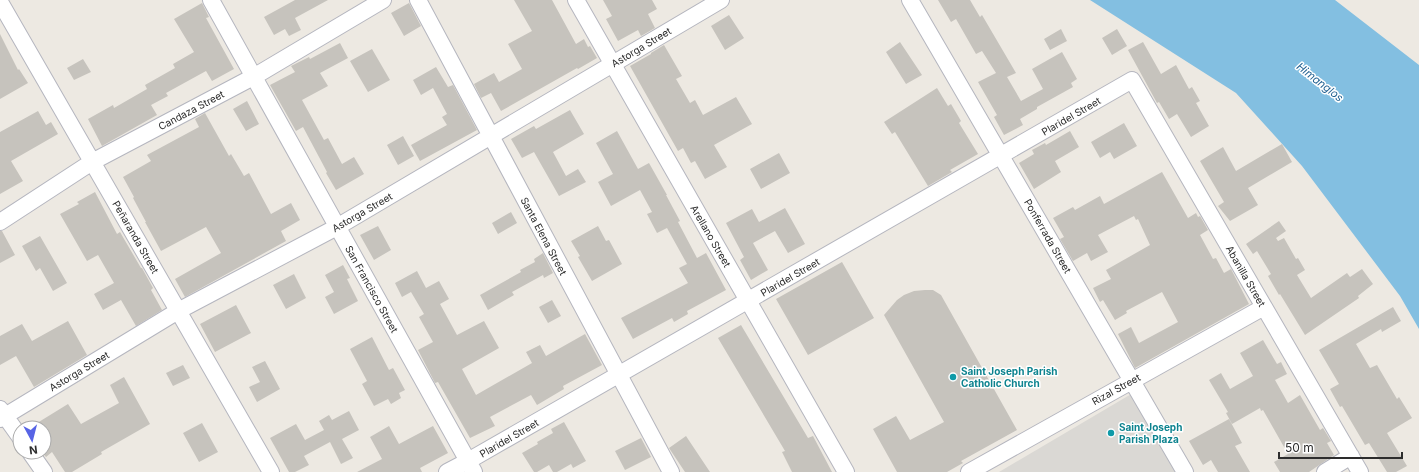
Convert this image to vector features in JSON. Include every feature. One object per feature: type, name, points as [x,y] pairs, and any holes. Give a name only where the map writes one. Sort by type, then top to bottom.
[{"type":"street","name":"San Francisco Street","points":[[211,0],[255,76],[337,227],[471,467]]},
{"type":"street","name":"Candaza Street","points":[[0,222],[92,162],[255,76],[383,0]]},
{"type":"street","name":"Santa Elena Street","points":[[418,0],[671,472]]},
{"type":"street","name":"Arellano Street","points":[[576,0],[846,472]]},
{"type":"street","name":"Astorga Street","points":[[2,415],[178,311],[337,227],[720,0]]},
{"type":"street","name":"Ponferrada Street","points":[[910,0],[1185,472]]},
{"type":"street","name":"Peñaranda Street","points":[[0,2],[271,472]]},
{"type":"street","name":"Plaridel Street","points":[[447,472],[471,467],[619,375],[1132,80]]},
{"type":"street","name":"Abanilla Street","points":[[1132,80],[1360,472]]},
{"type":"street","name":"Rizal Street","points":[[969,472],[1264,307]]},
{"type":"street","points":[[2,415],[12,427]]},
{"type":"street","points":[[1325,472],[1351,456]]},
{"type":"street","points":[[36,460],[44,472]]},
{"type":"shaded area","name":"Saint Joseph Parish Plaza","points":[[1133,393],[1179,472],[999,472]]},
{"type":"water","name":"Himanglos","points":[[1090,0],[1335,0],[1419,65],[1419,329],[1400,296],[1302,166],[1236,93]]},
{"type":"building","points":[[295,0],[328,0],[295,18],[301,30],[289,36],[285,29],[274,35],[264,17]]},
{"type":"building","points":[[514,0],[552,0],[576,44],[584,39],[588,47],[590,46],[597,58],[501,111],[491,93],[481,98],[474,84],[494,73],[499,82],[522,69],[508,44],[532,31]]},
{"type":"building","points":[[603,0],[652,0],[657,9],[648,14],[655,28],[641,36],[638,30],[618,41],[606,19],[612,16]]},
{"type":"building","points":[[938,0],[970,0],[980,17],[982,15],[1016,73],[1007,77],[1021,101],[1043,89],[1032,69],[1062,52],[1077,79],[1071,83],[1073,87],[1037,107],[1037,109],[1020,119],[1023,125],[1004,135],[994,117],[997,115],[978,82],[996,73],[982,51],[976,54],[956,19],[951,22]]},
{"type":"building","points":[[202,3],[209,17],[206,18],[234,69],[212,81],[206,71],[166,93],[168,96],[151,105],[157,115],[102,146],[88,119],[113,105],[114,108],[147,89],[145,85],[175,68],[173,64],[194,52],[174,19]]},
{"type":"building","points":[[409,3],[421,26],[404,36],[391,13]]},
{"type":"building","points":[[729,15],[744,38],[725,50],[711,26]]},
{"type":"building","points":[[1061,29],[1067,41],[1050,50],[1044,39]]},
{"type":"building","points":[[1117,29],[1127,46],[1112,55],[1102,38]]},
{"type":"building","points":[[0,34],[18,70],[19,69],[28,83],[0,99]]},
{"type":"building","points":[[900,42],[922,75],[906,84],[886,52]]},
{"type":"building","points":[[1143,42],[1161,74],[1176,65],[1189,89],[1192,87],[1200,101],[1196,103],[1209,126],[1191,137],[1177,114],[1169,119],[1159,102],[1157,103],[1128,50]]},
{"type":"building","points":[[340,43],[348,58],[320,73],[328,86],[302,100],[324,140],[328,138],[342,164],[354,157],[364,174],[336,190],[303,127],[296,131],[270,85],[295,72],[291,66],[309,57],[310,59]]},
{"type":"building","points":[[664,45],[682,76],[676,79],[690,103],[695,100],[703,115],[736,97],[752,124],[714,145],[727,167],[705,179],[695,161],[691,163],[683,148],[678,151],[630,66]]},
{"type":"building","points":[[372,49],[390,80],[368,92],[350,61]]},
{"type":"building","points":[[83,59],[91,72],[74,80],[67,68]]},
{"type":"building","points":[[436,67],[448,87],[453,85],[477,130],[420,161],[411,145],[447,125],[442,117],[447,114],[433,88],[421,95],[413,80]]},
{"type":"building","points":[[937,88],[948,106],[951,104],[961,121],[959,123],[978,154],[950,170],[952,172],[928,186],[895,132],[892,134],[884,122]]},
{"type":"building","points":[[247,101],[259,124],[246,131],[233,109]]},
{"type":"building","points":[[570,110],[584,134],[553,152],[566,176],[578,169],[586,182],[559,196],[534,152],[522,158],[511,139],[534,126],[536,129]]},
{"type":"building","points":[[38,111],[46,125],[51,122],[58,134],[11,161],[23,181],[0,194],[0,132]]},
{"type":"building","points":[[205,113],[229,156],[231,154],[244,176],[249,173],[271,214],[291,203],[300,220],[281,231],[286,241],[185,297],[175,279],[221,253],[206,227],[161,251],[123,177],[151,161],[147,155],[199,127],[195,119]]},
{"type":"building","points":[[1124,123],[1137,146],[1114,159],[1110,152],[1100,158],[1091,142]]},
{"type":"building","points":[[617,131],[638,169],[649,163],[667,195],[680,221],[678,222],[697,258],[706,253],[726,290],[687,311],[688,314],[674,322],[672,318],[633,339],[621,318],[688,283],[679,268],[687,264],[667,228],[657,233],[647,214],[652,212],[640,190],[611,206],[598,182],[613,174],[596,143]]},
{"type":"building","points":[[1070,131],[1079,147],[1055,161],[1061,172],[1034,189],[1019,163],[1034,154],[1032,150],[1045,143],[1046,145]]},
{"type":"building","points":[[403,136],[414,156],[398,165],[387,145]]},
{"type":"building","points":[[1282,144],[1292,162],[1248,188],[1258,205],[1230,221],[1218,206],[1224,202],[1200,161],[1223,147],[1236,171]]},
{"type":"building","points":[[779,153],[790,173],[761,189],[750,169]]},
{"type":"building","points":[[1162,172],[1188,218],[1196,213],[1198,217],[1200,216],[1208,230],[1200,235],[1213,259],[1216,258],[1224,273],[1231,269],[1249,304],[1135,368],[1118,334],[1131,327],[1139,343],[1178,322],[1162,292],[1126,311],[1127,313],[1115,320],[1103,300],[1100,302],[1093,288],[1111,279],[1106,270],[1150,245],[1138,219],[1136,220],[1134,216],[1098,235],[1108,252],[1091,261],[1087,253],[1073,261],[1060,239],[1064,237],[1053,218],[1073,207],[1075,210],[1100,196],[1104,204]]},
{"type":"building","points":[[95,192],[117,234],[120,232],[142,268],[153,288],[151,290],[162,310],[136,326],[121,300],[103,310],[94,294],[114,283],[98,255],[87,261],[60,214],[79,204],[77,202]]},
{"type":"building","points":[[785,208],[805,244],[788,253],[775,231],[753,243],[768,270],[751,280],[740,260],[744,257],[726,223],[752,209],[759,222]]},
{"type":"building","points":[[511,212],[517,223],[498,234],[492,223]]},
{"type":"building","points":[[1279,221],[1286,231],[1276,238],[1278,241],[1284,238],[1296,259],[1298,258],[1305,270],[1297,275],[1311,298],[1347,273],[1350,277],[1362,269],[1373,284],[1358,296],[1359,298],[1305,335],[1268,276],[1271,274],[1257,251],[1253,254],[1246,244]]},
{"type":"building","points":[[378,226],[391,250],[374,260],[360,235]]},
{"type":"building","points":[[598,226],[606,241],[609,240],[622,264],[592,281],[578,257],[580,256],[571,241]]},
{"type":"building","points":[[0,231],[2,231],[15,255],[0,263]]},
{"type":"building","points":[[40,236],[67,283],[53,291],[40,268],[36,271],[22,246]]},
{"type":"building","points":[[543,253],[553,273],[544,278],[543,275],[512,292],[514,295],[488,310],[480,295],[521,272],[520,270],[535,262],[534,259]]},
{"type":"building","points":[[842,262],[874,318],[808,355],[776,299]]},
{"type":"building","points":[[343,265],[350,278],[347,279],[358,301],[334,314],[325,297],[334,292],[325,275]]},
{"type":"building","points":[[417,271],[426,288],[439,281],[449,299],[440,304],[457,335],[484,321],[499,348],[462,369],[476,395],[532,363],[526,352],[540,345],[546,356],[585,334],[602,365],[563,386],[564,389],[537,405],[531,395],[490,417],[495,426],[470,438],[438,382],[435,383],[418,350],[433,342],[419,317],[424,314],[411,292],[402,297],[395,283]]},
{"type":"building","points":[[294,274],[306,298],[286,309],[273,285]]},
{"type":"building","name":"Saint Joseph Parish Catholic Church","points":[[933,290],[941,295],[1017,430],[961,461],[963,463],[947,472],[897,472],[873,429],[896,416],[910,440],[944,422],[884,315],[897,300],[904,295],[914,291]]},
{"type":"building","points":[[552,300],[561,316],[548,323],[539,307]]},
{"type":"building","points":[[236,305],[251,333],[215,352],[200,324]]},
{"type":"building","points":[[1393,307],[1401,321],[1382,332],[1381,329],[1356,344],[1370,368],[1377,365],[1397,399],[1399,397],[1412,418],[1387,433],[1407,466],[1396,472],[1387,472],[1369,443],[1365,445],[1342,406],[1340,407],[1330,389],[1339,384],[1319,350]]},
{"type":"building","points":[[68,321],[87,355],[34,387],[16,356],[0,365],[0,336],[22,324],[32,341]]},
{"type":"building","points":[[741,325],[808,438],[813,436],[832,472],[792,472],[782,452],[785,451],[718,338]]},
{"type":"building","points":[[372,337],[389,370],[393,368],[405,390],[399,393],[401,398],[391,404],[388,399],[374,406],[362,384],[367,381],[350,349]]},
{"type":"building","points":[[1263,340],[1277,364],[1281,362],[1287,374],[1275,380],[1288,403],[1300,395],[1320,430],[1323,428],[1331,441],[1327,443],[1334,455],[1309,472],[1280,472],[1274,462],[1288,454],[1263,410],[1261,411],[1260,408],[1232,424],[1226,413],[1228,412],[1209,380],[1221,373],[1230,389],[1253,376],[1240,353]]},
{"type":"building","points":[[265,361],[280,389],[257,402],[249,387],[260,382],[252,367]]},
{"type":"building","points":[[183,365],[190,378],[173,386],[166,373]]},
{"type":"building","points":[[124,377],[150,424],[101,452],[102,454],[72,472],[65,472],[52,452],[52,420],[42,420],[68,404],[81,424],[119,403],[110,385]]},
{"type":"building","points":[[349,411],[359,430],[342,439],[353,458],[341,464],[330,442],[304,456],[309,465],[295,472],[289,472],[270,438],[296,424],[305,440],[324,430],[319,421],[329,415],[332,420]]},
{"type":"building","points":[[1229,419],[1242,443],[1235,446],[1250,472],[1218,472],[1211,460],[1203,465],[1189,441]]},
{"type":"building","points":[[564,422],[586,461],[573,468],[571,464],[557,472],[553,472],[549,465],[537,472],[534,472],[522,453],[553,433],[551,429]]},
{"type":"building","points":[[202,423],[218,452],[199,462],[183,433]]},
{"type":"building","points":[[389,426],[399,444],[433,426],[448,453],[420,468],[422,472],[357,472],[382,459],[370,437]]},
{"type":"building","points":[[686,436],[710,472],[685,472],[669,448]]},
{"type":"building","points":[[641,438],[651,457],[625,470],[615,451]]},
{"type":"place","name":"Saint Joseph Parish Catholic Church","points":[[953,377]]},
{"type":"place","name":"Saint Joseph Parish Plaza","points":[[1111,433]]}]
